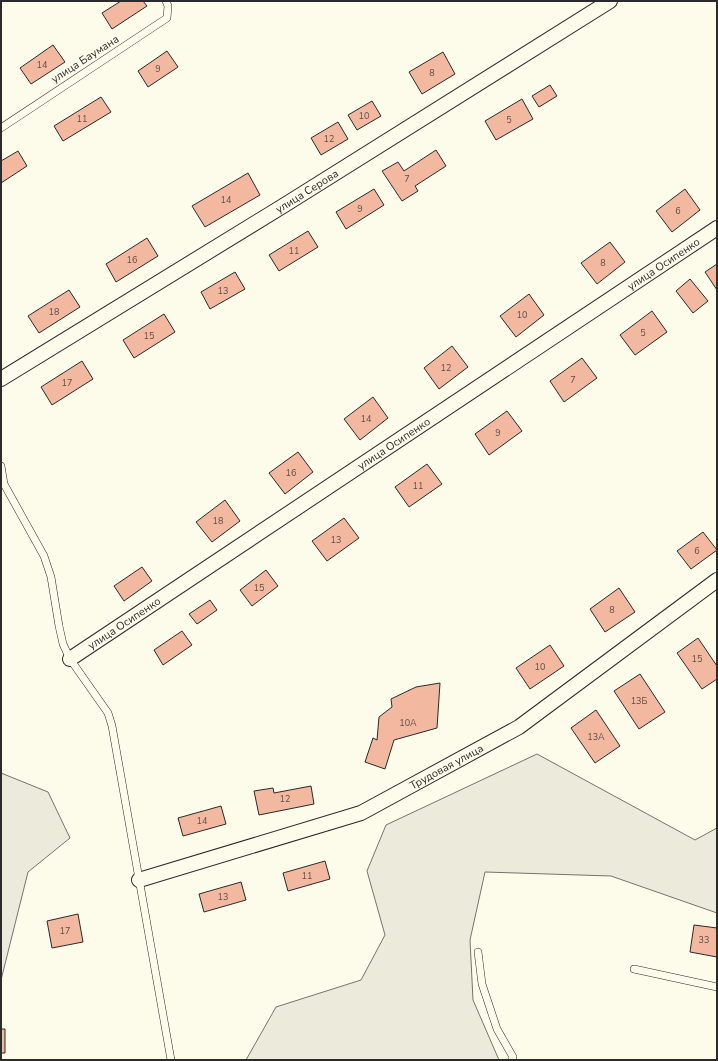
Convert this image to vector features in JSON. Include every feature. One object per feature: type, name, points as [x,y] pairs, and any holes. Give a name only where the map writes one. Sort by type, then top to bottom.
[{"type":"street","name":"улица Серова","points":[[1,379],[290,202],[610,1]]},
{"type":"street","name":"улица Осипенко","points":[[70,659],[717,228]]},
{"type":"street","name":"Трудовая улица","points":[[139,880],[361,813],[519,727],[717,580]]},
{"type":"lane","name":"улица Баумана","points":[[1,128],[167,18],[168,6],[166,1]]},
{"type":"lane","points":[[1,466],[4,484],[44,556],[51,577],[63,644],[70,659],[108,713],[112,726],[171,1060]]},
{"type":"lane","points":[[478,952],[482,984],[497,1029],[513,1057],[512,1060]]},
{"type":"lane","points":[[634,970],[717,987]]},
{"type":"shaded area","points":[[537,754],[695,840],[717,828],[717,913],[611,876],[485,872],[470,940],[473,1000],[499,1060],[246,1060],[276,1007],[361,980],[385,935],[367,871],[386,825]]},
{"type":"shaded area","points":[[1,773],[48,792],[70,838],[28,872],[1,980]]},
{"type":"building","points":[[121,1],[143,1],[147,6],[112,29],[102,13]]},
{"type":"building","points":[[53,45],[65,62],[31,84],[20,68]]},
{"type":"building","points":[[167,51],[178,67],[148,87],[138,71]]},
{"type":"building","points":[[443,52],[455,74],[422,94],[409,72]]},
{"type":"building","points":[[550,85],[557,96],[539,107],[532,96]]},
{"type":"building","points":[[101,97],[111,112],[63,141],[54,126]]},
{"type":"building","points":[[522,99],[533,119],[496,140],[485,121]]},
{"type":"building","points":[[372,101],[381,116],[357,130],[348,115]]},
{"type":"building","points":[[338,122],[348,139],[321,155],[311,138]]},
{"type":"building","points":[[436,150],[446,166],[415,186],[418,191],[402,201],[382,171],[398,162],[404,171]]},
{"type":"building","points":[[18,151],[27,166],[1,183],[1,161]]},
{"type":"building","points":[[248,173],[260,195],[205,227],[192,206]]},
{"type":"building","points":[[374,189],[384,205],[346,229],[336,212]]},
{"type":"building","points":[[685,189],[700,210],[672,232],[656,211]]},
{"type":"building","points":[[308,231],[318,247],[279,271],[269,255]]},
{"type":"building","points":[[147,238],[158,256],[116,282],[106,264]]},
{"type":"building","points":[[610,242],[625,262],[597,284],[581,263]]},
{"type":"building","points":[[717,264],[717,290],[705,272]]},
{"type":"building","points":[[235,272],[245,289],[210,309],[201,292]]},
{"type":"building","points":[[690,279],[708,301],[693,313],[676,291]]},
{"type":"building","points":[[69,290],[80,307],[39,333],[28,316]]},
{"type":"building","points":[[529,294],[544,315],[516,337],[500,316]]},
{"type":"building","points":[[652,311],[667,332],[635,355],[620,335]]},
{"type":"building","points":[[164,314],[175,332],[134,358],[123,340]]},
{"type":"building","points":[[452,346],[468,367],[439,389],[424,368]]},
{"type":"building","points":[[582,358],[597,378],[564,402],[550,381]]},
{"type":"building","points":[[82,361],[93,379],[52,405],[41,387]]},
{"type":"building","points":[[373,397],[388,418],[360,440],[344,419]]},
{"type":"building","points":[[507,411],[522,431],[489,455],[475,434]]},
{"type":"building","points":[[298,452],[313,472],[285,494],[269,473]]},
{"type":"building","points":[[427,464],[442,484],[409,507],[395,487]]},
{"type":"building","points":[[225,500],[240,521],[212,542],[196,522]]},
{"type":"building","points":[[344,518],[359,538],[327,561],[312,541]]},
{"type":"building","points":[[703,532],[717,550],[691,569],[677,551]]},
{"type":"building","points":[[142,567],[152,581],[124,601],[114,586]]},
{"type":"building","points":[[266,570],[278,586],[252,606],[240,590]]},
{"type":"building","points":[[619,588],[635,612],[605,632],[590,609]]},
{"type":"building","points":[[210,600],[217,610],[197,624],[189,614]]},
{"type":"building","points":[[182,631],[192,645],[163,665],[154,650]]},
{"type":"building","points":[[698,638],[717,666],[717,679],[702,689],[677,653]]},
{"type":"building","points":[[550,645],[564,666],[530,689],[516,668]]},
{"type":"building","points":[[640,674],[665,712],[639,729],[614,691]]},
{"type":"building","points":[[440,683],[437,728],[394,740],[385,769],[365,762],[373,738],[377,740],[379,717],[392,707],[391,699],[416,687]]},
{"type":"building","points":[[596,710],[620,746],[595,763],[571,728]]},
{"type":"building","points":[[311,786],[314,804],[259,815],[254,791],[273,788],[274,793]]},
{"type":"building","points":[[221,806],[226,824],[183,836],[178,818]]},
{"type":"building","points":[[325,861],[330,879],[288,891],[283,873]]},
{"type":"building","points":[[241,882],[246,900],[204,912],[199,894]]},
{"type":"building","points":[[78,914],[83,942],[52,948],[47,921]]},
{"type":"building","points":[[694,925],[717,928],[717,957],[690,952]]},
{"type":"building","points":[[1,1029],[5,1029],[5,1053],[1,1053]]}]
